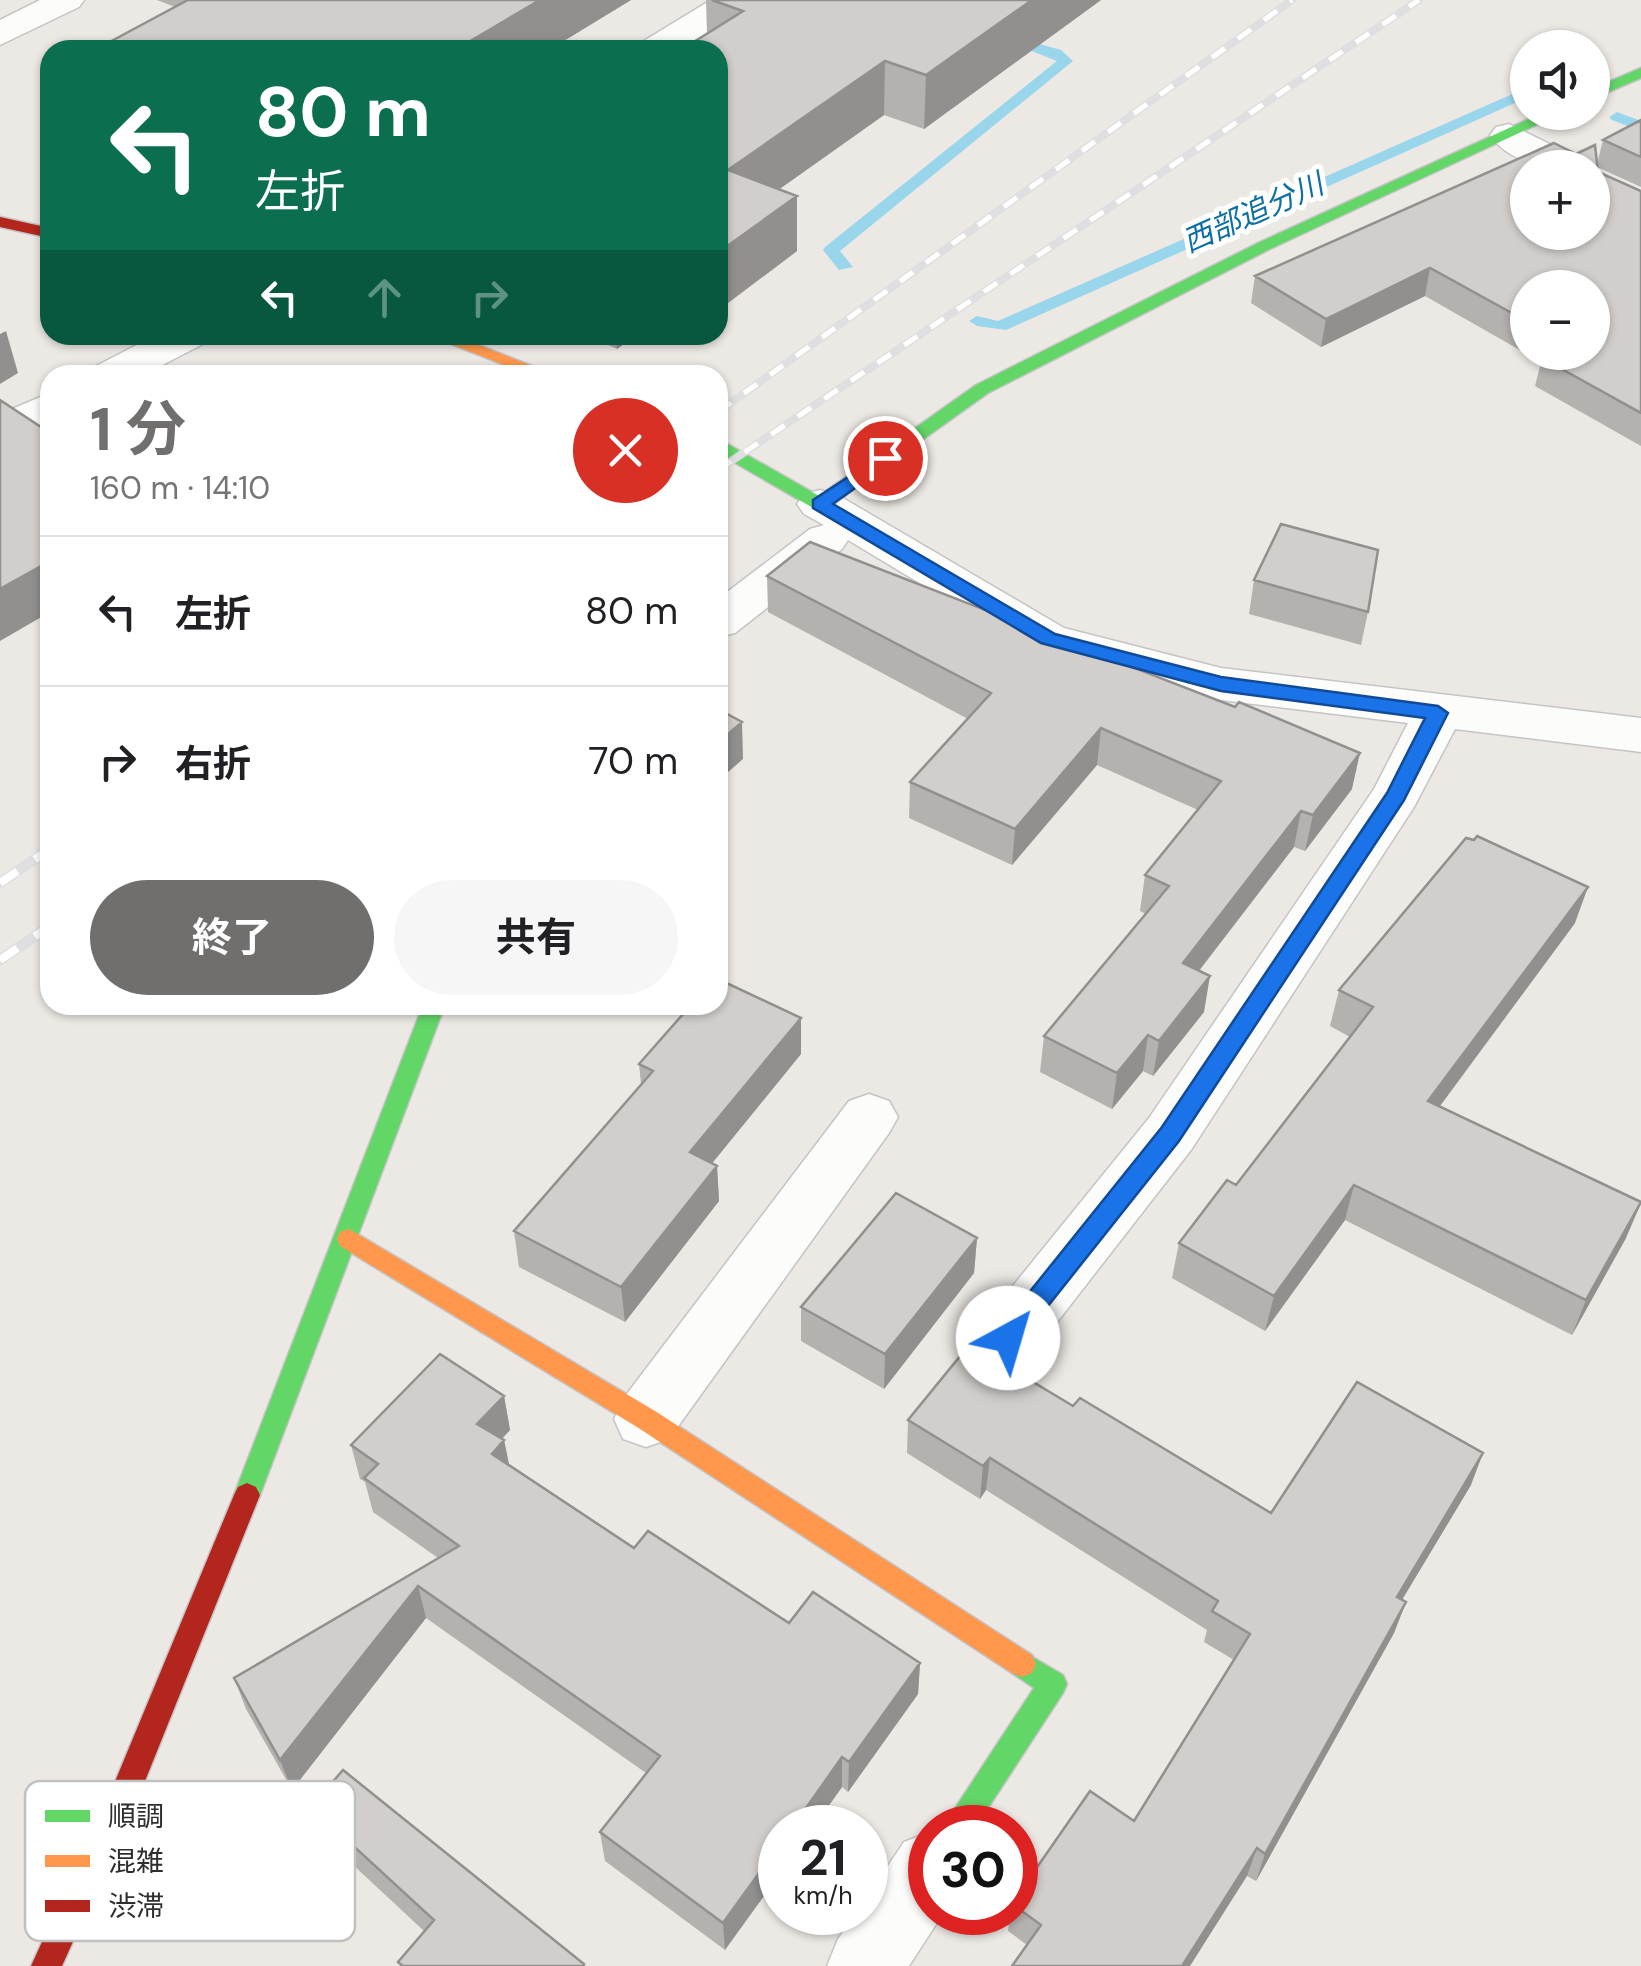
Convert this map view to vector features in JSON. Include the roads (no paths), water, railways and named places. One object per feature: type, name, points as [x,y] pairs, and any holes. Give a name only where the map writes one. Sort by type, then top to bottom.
[{"type":"street","points":[[0,34],[67,0]]},
{"type":"street","points":[[671,40],[735,0]]},
{"type":"street","points":[[1610,87],[1641,72]]},
{"type":"street","points":[[728,613],[834,513],[982,389],[1264,246],[1521,130]]},
{"type":"street","points":[[1509,136],[1535,150]]},
{"type":"street","points":[[0,222],[40,230]]},
{"type":"street","points":[[130,365],[169,345]]},
{"type":"street","points":[[464,345],[518,365]]},
{"type":"street","points":[[0,431],[40,411]]},
{"type":"street","points":[[728,452],[1048,639],[1221,684],[1641,735]]},
{"type":"street","points":[[1008,1338],[1170,1134],[1396,795],[1438,713]]},
{"type":"street","points":[[131,1781],[350,1238],[430,1015]]},
{"type":"street","points":[[646,1419],[869,1118]]},
{"type":"street","points":[[350,1238],[646,1419],[1053,1684],[972,1805]]},
{"type":"street","points":[[865,1966],[908,1901]]},
{"type":"street","points":[[46,1966],[59,1941]]},
{"type":"waterway","name":"西部追分川","points":[[845,267],[831,250],[1066,61],[1056,53],[1008,37]]},
{"type":"waterway","name":"西部追分川","points":[[977,321],[1000,326],[1510,99]]},
{"type":"waterway","name":"西部追分川","points":[[1617,117],[1641,126]]},
{"type":"railway","points":[[728,405],[1292,0]]},
{"type":"railway","points":[[728,463],[1419,0]]},
{"type":"railway","points":[[0,883],[40,856]]},
{"type":"railway","points":[[0,960],[40,933]]}]
